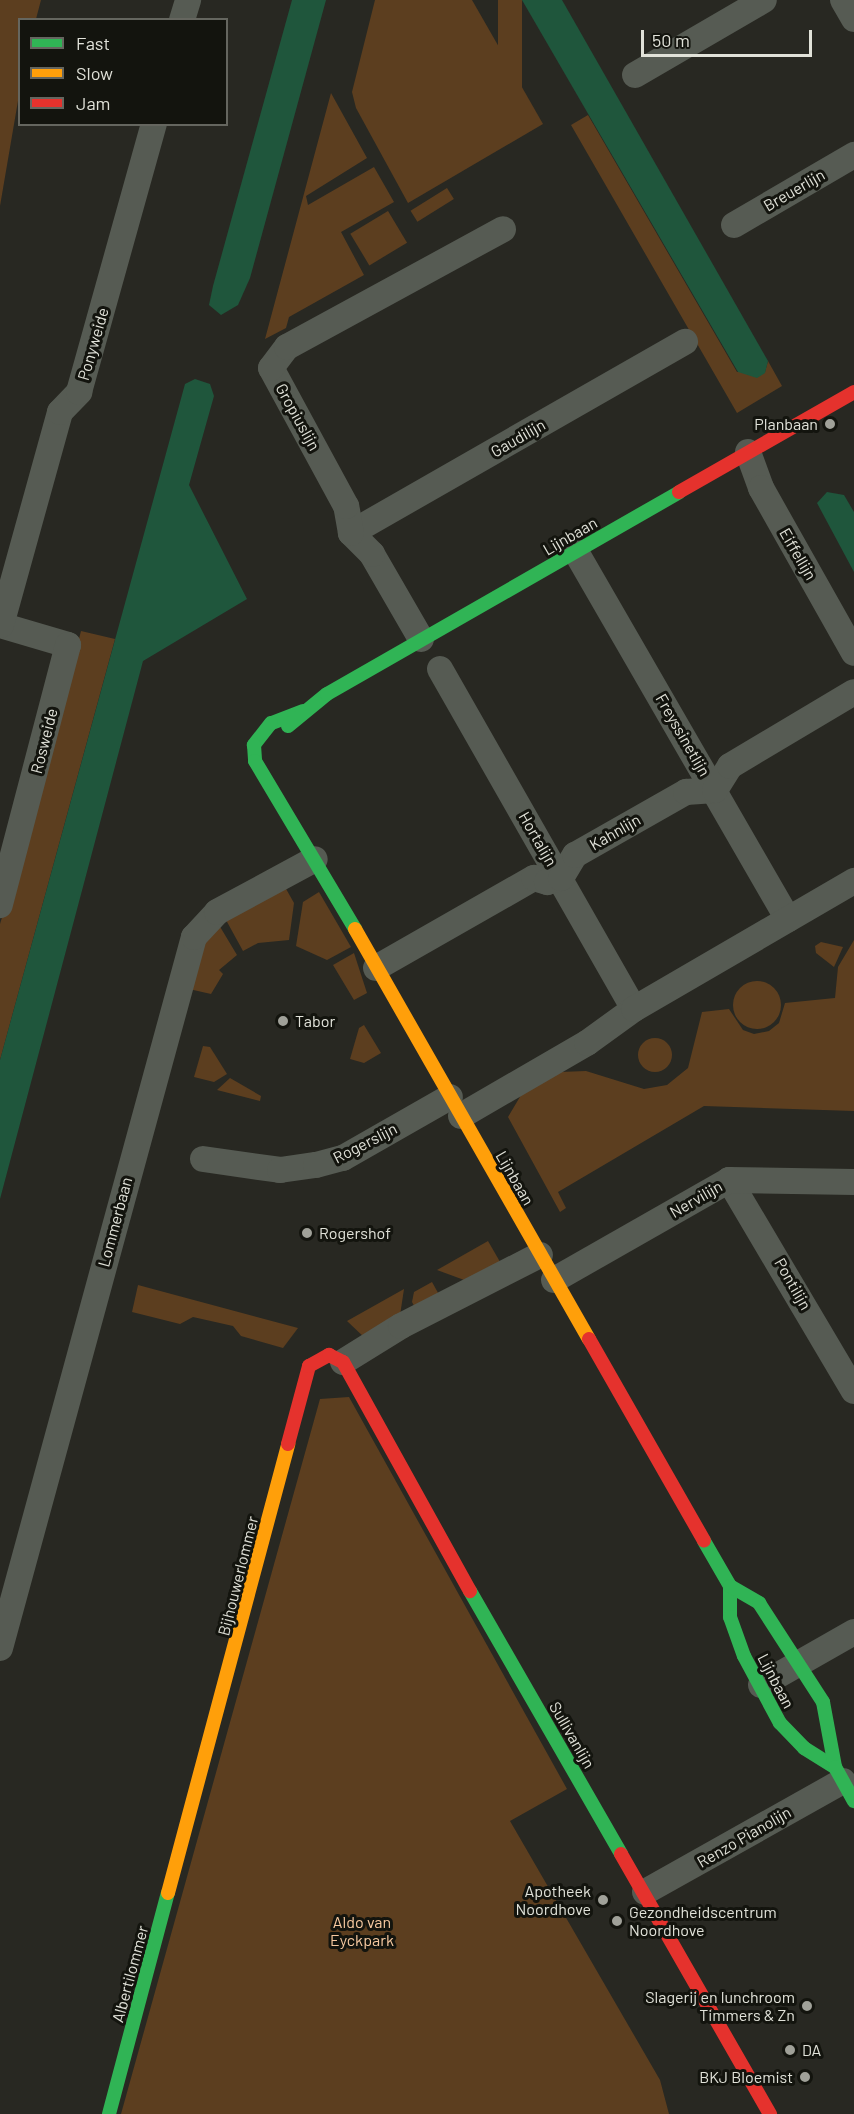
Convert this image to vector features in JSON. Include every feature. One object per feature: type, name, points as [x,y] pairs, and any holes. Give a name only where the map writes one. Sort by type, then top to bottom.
[{"type":"street","points":[[183,18],[188,0]]},
{"type":"street","points":[[635,75],[764,0]]},
{"type":"street","points":[[843,0],[854,19]]},
{"type":"street","name":"Ponyweide","points":[[1,625],[60,412],[79,392],[153,126]]},
{"type":"street","name":"Breuerlijn","points":[[734,225],[854,155]]},
{"type":"street","name":"Gropiuslijn","points":[[351,533],[346,506],[271,368],[287,347],[503,229]]},
{"type":"street","name":"Gaudilijn","points":[[351,533],[685,342]]},
{"type":"street","name":"Lijnbaan","points":[[844,1783],[823,1702],[800,1663],[759,1603],[730,1586],[315,859],[255,761],[254,745],[271,723],[303,711],[422,639],[854,392]]},
{"type":"street","name":"Eiffellijn","points":[[748,452],[760,488],[854,653]]},
{"type":"street","points":[[351,533],[372,554],[422,639]]},
{"type":"street","name":"Freyssinetlijn","points":[[576,552],[788,919]]},
{"type":"street","name":"Rosweide","points":[[0,905],[6,857],[68,645],[1,625]]},
{"type":"street","name":"Hortalijn","points":[[440,669],[634,1009]]},
{"type":"street","points":[[715,790],[729,765],[854,692]]},
{"type":"street","name":"Lijnbaan","points":[[278,742],[303,711]]},
{"type":"street","points":[[272,786],[273,759]]},
{"type":"street","name":"Kahnlijn","points":[[561,878],[575,855],[634,821],[686,792],[715,790]]},
{"type":"street","name":"Lommerbaan","points":[[0,1648],[194,937],[217,912],[315,859]]},
{"type":"street","points":[[376,968],[534,878],[547,882],[561,878]]},
{"type":"street","name":"Rogerslijn","points":[[203,1159],[280,1170],[316,1165],[343,1158],[587,1043],[634,1009],[854,881]]},
{"type":"street","name":"Nervilijn","points":[[554,1280],[729,1180],[854,1182]]},
{"type":"street","name":"Pontilijn","points":[[729,1180],[854,1390]]},
{"type":"street","points":[[346,1367],[410,1321],[540,1255]]},
{"type":"street","name":"Bijhouwerlommer","points":[[182,1841],[309,1366],[329,1355],[346,1367]]},
{"type":"street","name":"Sullivanlijn","points":[[346,1367],[480,1609],[645,1892],[770,2114]]},
{"type":"street","name":"Lijnbaan","points":[[730,1586],[730,1617],[744,1656],[780,1723],[804,1748],[844,1783]]},
{"type":"street","points":[[761,1685],[854,1632]]},
{"type":"street","name":"Renzo Pianolijn","points":[[645,1892],[844,1783]]},
{"type":"street","name":"Albertilommer","points":[[109,2114],[182,1841]]},
{"type":"green space","points":[[0,0],[41,0],[36,18],[18,18],[18,101],[0,206]]},
{"type":"green space","points":[[375,0],[472,0],[543,124],[408,203],[356,108],[352,92]]},
{"type":"green space","points":[[498,0],[522,0],[522,130],[498,130]]},
{"type":"green space","points":[[331,93],[367,158],[306,196],[308,205],[374,167],[394,202],[341,232],[364,275],[289,317],[286,328],[265,339]]},
{"type":"green space","points":[[588,115],[737,372],[765,372],[768,361],[782,386],[737,413],[571,125]]},
{"type":"green space","points":[[447,188],[454,199],[417,222],[411,211]]},
{"type":"green space","points":[[388,211],[407,243],[369,265],[350,234]]},
{"type":"green space","points":[[81,631],[115,639],[0,1060],[0,924],[44,776]]},
{"type":"green space","points":[[285,887],[294,903],[289,940],[258,943],[243,951],[226,920]]},
{"type":"green space","points":[[319,892],[351,947],[327,960],[296,946],[303,902]]},
{"type":"green space","points":[[219,925],[237,955],[219,970],[223,974],[211,994],[189,989],[203,941]]},
{"type":"green space","points":[[854,940],[854,1111],[704,1106],[558,1192],[566,1208],[560,1212],[508,1117],[524,1090],[560,1072],[586,1071],[644,1089],[667,1085],[688,1068],[702,1012],[729,1009],[743,1030],[754,1034],[769,1031],[779,1023],[785,1003],[835,998],[838,967]]},
{"type":"green space","points":[[821,942],[843,947],[834,967],[816,953],[815,946]]},
{"type":"green space","points":[[354,953],[367,993],[354,1000],[333,965]]},
{"type":"green space","points":[[757,981],[774,988],[781,1005],[774,1022],[757,1029],[740,1022],[733,1005],[740,988]]},
{"type":"green space","points":[[364,1025],[381,1053],[364,1063],[350,1059],[359,1028]]},
{"type":"green space","points":[[655,1038],[667,1043],[672,1055],[667,1067],[655,1072],[643,1067],[638,1055],[643,1043]]},
{"type":"green space","points":[[203,1046],[210,1047],[227,1074],[214,1082],[194,1077]]},
{"type":"green space","points":[[230,1078],[261,1096],[260,1101],[217,1090]]},
{"type":"green space","points":[[488,1241],[503,1267],[475,1284],[437,1270]]},
{"type":"green space","points":[[432,1282],[442,1300],[418,1313],[412,1302],[414,1292]]},
{"type":"green space","points":[[138,1285],[298,1328],[283,1348],[241,1336],[233,1326],[193,1317],[180,1324],[132,1312]]},
{"type":"green space","points":[[404,1289],[399,1322],[367,1340],[347,1321]]},
{"type":"green space","name":"Aldo van Eyckpark","points":[[349,1397],[567,1789],[510,1821],[660,2080],[669,2114],[121,2114],[320,1399]]},
{"type":"shaded area","points":[[292,0],[326,0],[250,278],[238,305],[221,315],[209,305],[213,286]]},
{"type":"shaded area","points":[[522,0],[562,0],[768,361],[765,373],[757,378],[738,372]]},
{"type":"shaded area","points":[[195,379],[210,384],[214,396],[189,485],[247,599],[143,661],[0,1199],[0,1060],[185,384]]},
{"type":"shaded area","points":[[827,492],[844,495],[854,512],[854,572],[817,503]]},
{"type":"traffic: fast","points":[[288,726],[327,694],[679,492]]},
{"type":"traffic: fast","points":[[303,711],[271,723],[254,745],[255,761],[355,929]]},
{"type":"traffic: fast","points":[[704,1541],[730,1586],[730,1617],[744,1656],[780,1723],[804,1748],[835,1767]]},
{"type":"traffic: fast","points":[[730,1586],[759,1603],[823,1702],[835,1767],[854,1801]]},
{"type":"traffic: fast","points":[[470,1591],[621,1854]]},
{"type":"traffic: fast","points":[[109,2114],[168,1893]]},
{"type":"traffic: slow","points":[[355,929],[589,1339]]},
{"type":"traffic: slow","points":[[168,1893],[288,1444]]},
{"type":"traffic: jam","points":[[679,492],[854,392]]},
{"type":"traffic: jam","points":[[589,1339],[704,1541]]},
{"type":"traffic: jam","points":[[288,1444],[309,1366],[329,1355],[343,1362],[470,1591]]},
{"type":"traffic: jam","points":[[621,1854],[770,2114]]},
{"type":"place","name":"Planbaan","points":[[830,424]]},
{"type":"place","name":"Tabor","points":[[283,1021]]},
{"type":"place","name":"Rogershof","points":[[307,1233]]},
{"type":"place","name":"Apotheek Noordhove","points":[[603,1900]]},
{"type":"place","name":"Gezondheidscentrum Noordhove","points":[[617,1921]]},
{"type":"place","name":"Slagerij en lunchroom Timmers & Zn","points":[[807,2006]]},
{"type":"place","name":"DA","points":[[790,2050]]},
{"type":"place","name":"BKJ Bloemist","points":[[805,2077]]}]
